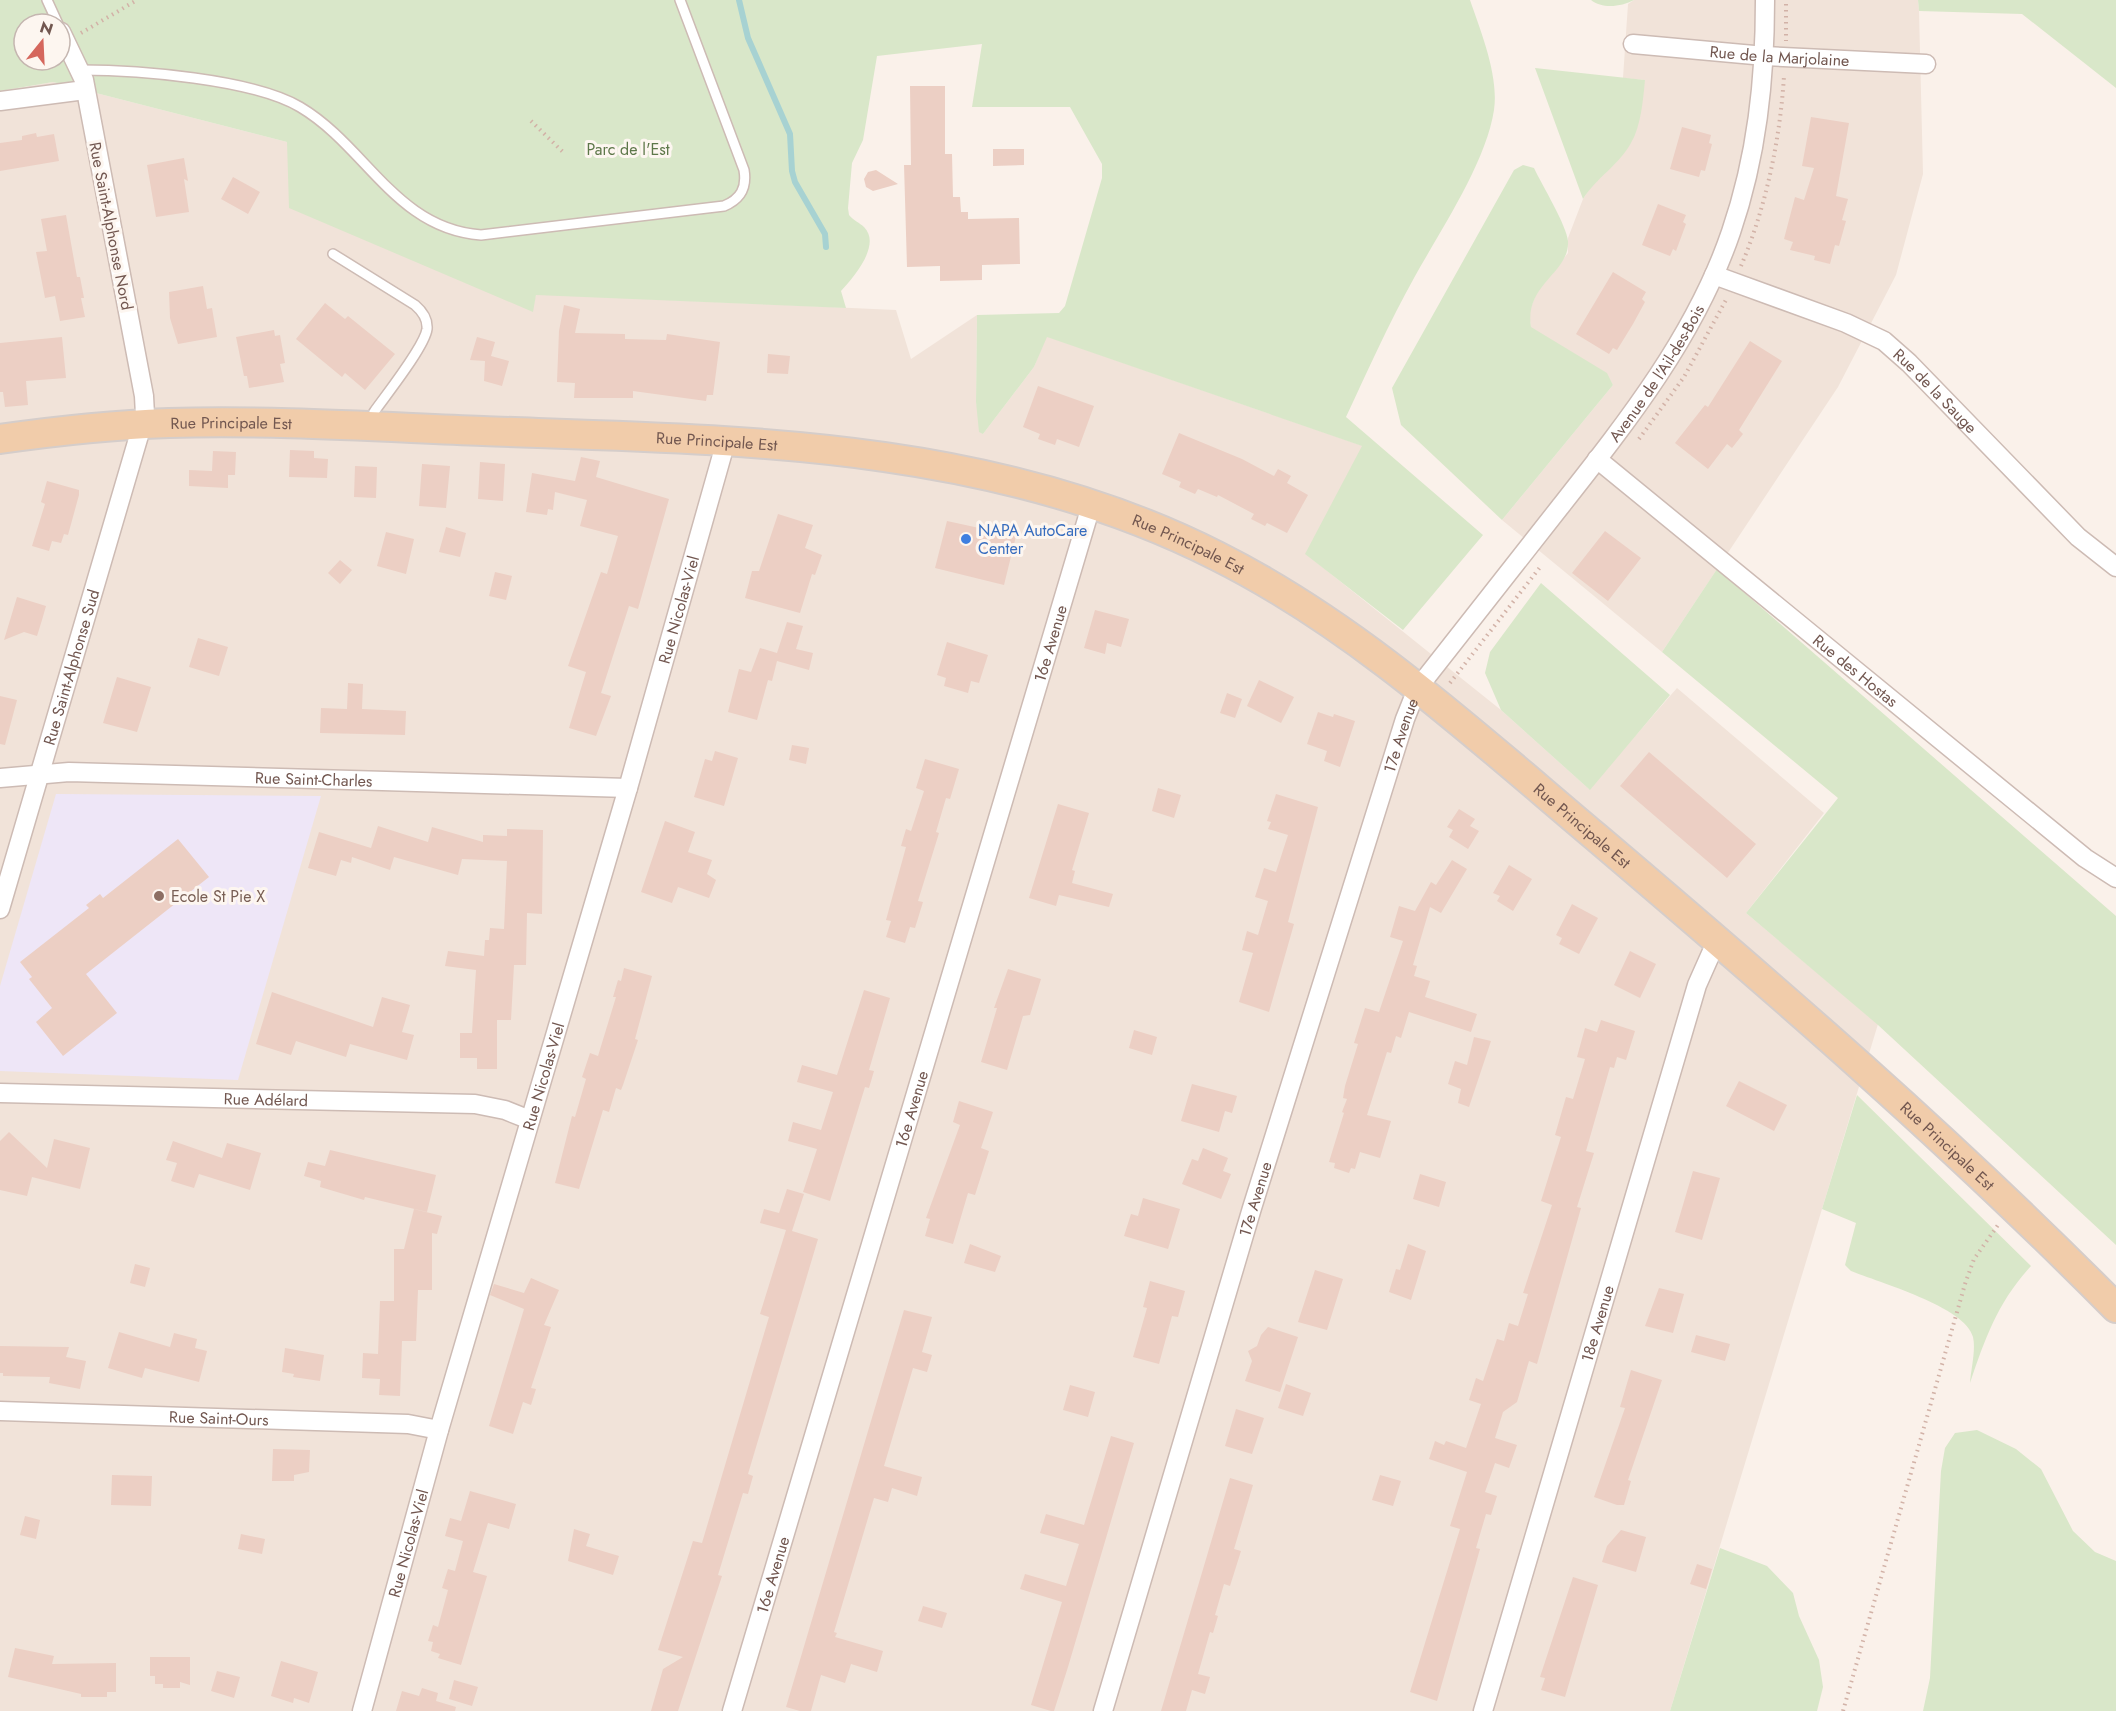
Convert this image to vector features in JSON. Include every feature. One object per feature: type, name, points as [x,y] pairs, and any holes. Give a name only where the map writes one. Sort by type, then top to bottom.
[{"type":"main road","name":"Rue Principale Est","points":[[0,439],[143,424],[227,423],[726,441],[821,447],[939,465],[1018,483],[1091,506],[1177,538],[1252,575],[1327,623],[1417,689],[1866,1068],[2116,1308]]},
{"type":"street","name":"Avenue de l'Ail-des-Bois","points":[[1417,689],[1597,459],[1670,359],[1714,275],[1731,233],[1747,179],[1761,101],[1765,56],[1765,0]]},
{"type":"street","name":"Rue de la Marjolaine","points":[[1633,44],[1765,56],[1926,64]]},
{"type":"street","name":"Rue Saint-Alphonse Nord","points":[[72,53],[81,70],[144,396],[143,424]]},
{"type":"street","points":[[0,101],[85,90]]},
{"type":"street","name":"Rue de la Sauge","points":[[1714,275],[1846,323],[1884,341],[1909,363],[2078,537],[2116,567]]},
{"type":"street","name":"Rue Saint-Alphonse Sud","points":[[0,909],[143,424]]},
{"type":"street","name":"Rue Nicolas-Viel","points":[[362,1711],[439,1430],[628,788],[726,441]]},
{"type":"street","name":"Rue des Hostas","points":[[1597,459],[2085,858],[2116,878]]},
{"type":"street","name":"16e Avenue","points":[[732,1711],[1091,506]]},
{"type":"street","name":"17e Avenue","points":[[1103,1711],[1255,1197],[1398,737],[1417,689]]},
{"type":"street","name":"Rue Saint-Charles","points":[[0,778],[41,773],[628,788]]},
{"type":"street","name":"18e Avenue","points":[[1483,1711],[1697,985],[1717,940]]},
{"type":"street","name":"Rue Adélard","points":[[0,1093],[475,1104],[505,1110],[530,1120]]},
{"type":"street","name":"Rue Saint-Ours","points":[[0,1411],[408,1424],[439,1430]]},
{"type":"lane","points":[[81,70],[120,70],[205,81],[242,87],[285,100],[300,107],[323,126],[406,206],[436,225],[468,234],[481,235],[724,206],[735,202],[743,193],[746,181],[744,170],[680,0]]},
{"type":"lane","points":[[333,254],[415,304],[423,312],[427,321],[423,341],[374,412],[370,427]]},
{"type":"path","points":[[72,27],[137,0]]},
{"type":"path","points":[[531,121],[564,153]]},
{"type":"path","points":[[1843,1711],[1965,1284],[1974,1259],[1984,1241],[2013,1207]]},
{"type":"shaded area","points":[[1634,0],[1918,0],[1919,11],[1923,174],[1896,275],[1838,387],[1662,652],[1502,520],[1613,385],[1606,373],[1531,328],[1529,312],[1537,292],[1568,253],[1568,238],[1583,199],[1594,182],[1615,163],[1645,80],[1623,78],[1628,4]]},
{"type":"shaded area","points":[[53,82],[287,142],[532,311],[536,294],[896,310],[911,359],[977,315],[976,402],[983,434],[1034,367],[1046,336],[1363,446],[1306,554],[1501,710],[1589,789],[1677,688],[1824,813],[1746,913],[1878,1024],[1670,1711],[0,1711],[0,91]]},
{"type":"shaded area","name":"Ecole St Pie X","points":[[56,794],[321,796],[238,1080],[0,1071],[0,986]]},
{"type":"green space","name":"Parc de l'Est","points":[[0,0],[1470,0],[1492,69],[1495,97],[1489,131],[1472,174],[1405,295],[1346,417],[1483,535],[1403,630],[1305,554],[1362,446],[1047,337],[1034,367],[983,434],[979,432],[976,402],[977,315],[1059,313],[1065,306],[1102,178],[1102,164],[1070,107],[972,107],[982,44],[877,56],[863,140],[852,163],[848,208],[849,215],[869,234],[870,243],[864,261],[841,291],[846,308],[536,295],[533,312],[289,208],[287,142],[53,82],[0,91]]},
{"type":"green space","points":[[1591,0],[1634,0],[1612,6],[1601,5]]},
{"type":"green space","points":[[1918,0],[2116,0],[2116,88],[2022,14],[1919,11]]},
{"type":"green space","points":[[1535,68],[1645,80],[1639,121],[1631,143],[1583,199]]},
{"type":"green space","points":[[1523,165],[1534,168],[1559,216],[1568,241],[1567,252],[1562,262],[1534,300],[1531,327],[1607,373],[1613,385],[1502,520],[1401,425],[1392,388],[1514,170]]},
{"type":"green space","points":[[1717,569],[2116,916],[2116,1245],[1878,1025],[1746,913],[1838,798],[1662,652]]},
{"type":"green space","points":[[1541,583],[1670,695],[1590,790],[1501,710],[1485,673],[1490,652]]},
{"type":"green space","points":[[1857,1095],[2031,1266],[2001,1306],[1970,1383],[1974,1342],[1967,1326],[1938,1306],[1851,1271],[1845,1265],[1856,1223],[1822,1209]]},
{"type":"green space","points":[[1977,1430],[2016,1449],[2041,1469],[2073,1531],[2095,1552],[2116,1561],[2116,1711],[1923,1711],[1930,1678],[1941,1471],[1945,1448],[1955,1433]]},
{"type":"green space","points":[[1720,1548],[1767,1566],[1793,1593],[1799,1616],[1819,1660],[1823,1687],[1817,1711],[1670,1711]]},
{"type":"building","points":[[910,86],[945,86],[945,154],[952,154],[953,197],[960,197],[961,212],[968,212],[968,219],[1019,218],[1020,264],[982,265],[982,280],[940,281],[940,266],[907,267],[904,165],[911,165]]},
{"type":"building","points":[[1811,117],[1849,123],[1836,196],[1848,199],[1842,220],[1846,221],[1839,246],[1835,245],[1830,264],[1814,260],[1815,256],[1790,250],[1793,242],[1784,239],[1795,197],[1804,200],[1814,168],[1802,166]]},
{"type":"building","points":[[1682,127],[1711,135],[1709,143],[1712,144],[1705,171],[1701,170],[1699,177],[1670,169]]},
{"type":"building","points":[[36,133],[37,137],[54,134],[59,161],[0,171],[0,143],[22,140],[22,136]]},
{"type":"building","points":[[993,149],[1024,149],[1024,165],[993,166]]},
{"type":"building","points":[[184,158],[188,181],[184,179],[189,212],[156,217],[147,165]]},
{"type":"building","points":[[876,170],[898,184],[873,191],[866,187],[864,179],[868,172]]},
{"type":"building","points":[[233,177],[260,192],[248,214],[221,199]]},
{"type":"building","points":[[1658,204],[1686,215],[1683,222],[1686,224],[1676,251],[1673,249],[1670,256],[1642,245]]},
{"type":"building","points":[[66,215],[77,277],[80,277],[84,298],[81,298],[85,317],[60,321],[55,296],[45,298],[36,252],[47,251],[41,219]]},
{"type":"building","points":[[1613,272],[1646,292],[1642,299],[1645,302],[1633,324],[1617,350],[1613,348],[1609,354],[1576,334]]},
{"type":"building","points":[[203,286],[207,309],[212,308],[217,337],[178,344],[170,318],[169,292]]},
{"type":"building","points":[[325,303],[345,319],[348,316],[395,354],[365,390],[345,373],[342,377],[296,339]]},
{"type":"building","points":[[564,305],[580,309],[575,333],[625,334],[625,339],[666,340],[667,334],[720,342],[713,395],[707,395],[706,401],[633,391],[633,398],[574,398],[575,383],[557,382],[559,331]]},
{"type":"building","points":[[274,330],[275,336],[280,335],[285,363],[280,364],[284,382],[249,388],[247,376],[244,376],[236,337]]},
{"type":"building","points":[[62,337],[66,378],[26,381],[28,405],[5,407],[3,392],[0,392],[0,343]]},
{"type":"building","points":[[477,337],[495,342],[491,356],[509,361],[502,386],[484,381],[485,361],[470,360]]},
{"type":"building","points":[[1750,341],[1782,361],[1739,430],[1743,434],[1732,448],[1727,444],[1708,469],[1675,443],[1705,405],[1708,407]]},
{"type":"building","points":[[768,354],[790,356],[788,374],[767,373]]},
{"type":"building","points":[[1038,386],[1094,406],[1079,447],[1057,439],[1055,445],[1038,439],[1040,434],[1023,427]]},
{"type":"building","points":[[1179,433],[1242,459],[1274,476],[1278,469],[1291,476],[1287,483],[1308,495],[1287,533],[1267,523],[1265,526],[1251,519],[1254,514],[1218,495],[1217,497],[1198,489],[1195,494],[1179,487],[1181,482],[1162,474]]},
{"type":"building","points":[[290,450],[314,451],[314,458],[328,459],[327,478],[289,477]]},
{"type":"building","points":[[213,451],[236,452],[235,475],[228,475],[228,488],[189,486],[189,470],[212,471]]},
{"type":"building","points":[[581,457],[600,461],[596,477],[669,499],[638,609],[629,606],[601,693],[611,696],[596,736],[569,728],[586,672],[568,666],[601,572],[607,574],[618,536],[580,526],[587,500],[555,492],[553,510],[548,509],[547,515],[526,512],[532,473],[575,481]]},
{"type":"building","points":[[480,462],[505,464],[503,501],[478,499]]},
{"type":"building","points":[[422,464],[450,466],[446,508],[419,506]]},
{"type":"building","points":[[355,466],[377,467],[376,498],[354,497]]},
{"type":"building","points":[[47,481],[79,490],[68,535],[64,534],[61,543],[52,541],[49,551],[32,546],[45,504],[41,502]]},
{"type":"building","points":[[778,514],[813,525],[805,548],[822,555],[815,575],[812,574],[800,613],[745,598],[752,571],[759,571]]},
{"type":"building","points":[[947,521],[1016,536],[1004,585],[935,568]]},
{"type":"building","points":[[446,527],[466,533],[460,557],[439,552]]},
{"type":"building","points":[[1605,531],[1641,558],[1608,601],[1572,573]]},
{"type":"building","points":[[386,532],[414,539],[406,574],[377,566]]},
{"type":"building","points":[[340,560],[352,570],[340,584],[328,573]]},
{"type":"building","points":[[495,572],[512,576],[506,600],[489,596]]},
{"type":"building","points":[[17,597],[46,606],[42,620],[37,636],[24,632],[4,640]]},
{"type":"building","points":[[1095,610],[1129,619],[1121,647],[1107,643],[1105,654],[1084,648]]},
{"type":"building","points":[[787,622],[803,626],[796,649],[813,653],[809,670],[777,661],[772,681],[768,680],[757,720],[728,712],[739,669],[751,672],[760,648],[777,653]]},
{"type":"building","points":[[198,638],[228,647],[219,676],[189,667]]},
{"type":"building","points":[[947,642],[988,655],[979,683],[971,681],[968,693],[944,686],[946,678],[937,675]]},
{"type":"building","points":[[117,677],[151,687],[137,732],[103,723]]},
{"type":"building","points":[[1259,680],[1294,697],[1281,723],[1247,706]]},
{"type":"building","points":[[348,683],[363,684],[362,709],[406,711],[405,735],[320,733],[321,708],[347,709]]},
{"type":"building","points":[[1227,693],[1242,699],[1235,718],[1220,713]]},
{"type":"building","points":[[0,696],[17,700],[5,745],[0,744]]},
{"type":"building","points":[[1318,712],[1333,717],[1334,714],[1355,721],[1340,767],[1324,761],[1327,751],[1307,744]]},
{"type":"building","points":[[792,745],[809,748],[806,764],[789,760]]},
{"type":"building","points":[[715,751],[738,758],[724,806],[694,797],[705,759],[712,761]]},
{"type":"building","points":[[1649,752],[1756,844],[1727,878],[1620,786]]},
{"type":"building","points":[[925,759],[959,769],[950,799],[946,798],[936,832],[939,833],[918,901],[923,902],[915,928],[910,927],[905,943],[886,937],[891,921],[886,920],[906,847],[901,846],[906,829],[911,831],[924,791],[916,788]]},
{"type":"building","points":[[1158,788],[1181,795],[1174,818],[1152,811]]},
{"type":"building","points":[[1276,794],[1318,807],[1288,922],[1294,924],[1269,1012],[1239,1002],[1253,953],[1242,950],[1247,931],[1258,935],[1268,901],[1255,897],[1264,868],[1276,872],[1288,835],[1268,829],[1271,822],[1267,821]]},
{"type":"building","points":[[1058,804],[1089,813],[1072,870],[1075,871],[1072,883],[1113,894],[1109,907],[1059,895],[1056,906],[1029,898]]},
{"type":"building","points":[[1459,809],[1475,819],[1470,826],[1479,831],[1468,849],[1449,837],[1453,830],[1447,827]]},
{"type":"building","points":[[665,821],[695,832],[688,852],[712,860],[707,874],[716,880],[709,898],[678,887],[672,903],[641,892]]},
{"type":"building","points":[[378,826],[428,842],[432,827],[483,842],[483,835],[507,836],[507,829],[543,830],[542,914],[527,913],[526,965],[514,965],[511,1020],[497,1020],[497,1069],[477,1069],[477,1058],[460,1058],[460,1033],[472,1033],[476,970],[445,966],[448,951],[484,956],[485,940],[489,940],[490,928],[504,929],[507,861],[462,859],[458,875],[394,857],[390,870],[352,857],[351,863],[341,860],[336,876],[308,868],[319,832],[371,848]]},
{"type":"building","points":[[178,839],[209,877],[86,974],[117,1013],[63,1056],[36,1022],[52,1008],[29,979],[32,977],[20,962],[89,908],[86,905],[100,894],[103,898]]},
{"type":"building","points":[[1452,860],[1467,869],[1441,913],[1430,907],[1413,965],[1417,966],[1414,976],[1430,981],[1425,997],[1477,1014],[1471,1032],[1409,1012],[1401,1038],[1396,1036],[1391,1053],[1387,1052],[1367,1115],[1391,1121],[1380,1158],[1360,1152],[1355,1169],[1351,1168],[1349,1173],[1334,1168],[1335,1163],[1329,1162],[1347,1099],[1343,1098],[1345,1086],[1358,1044],[1354,1043],[1365,1008],[1379,1012],[1403,941],[1390,937],[1399,906],[1415,911],[1431,882],[1436,885]]},
{"type":"building","points":[[1509,865],[1532,879],[1513,911],[1497,901],[1500,896],[1493,893]]},
{"type":"building","points":[[1572,904],[1598,918],[1579,954],[1559,944],[1562,938],[1556,935]]},
{"type":"building","points":[[1630,951],[1656,964],[1640,998],[1614,985]]},
{"type":"building","points":[[624,968],[652,976],[635,1039],[638,1040],[621,1090],[616,1088],[609,1112],[603,1110],[579,1189],[555,1183],[572,1116],[575,1117],[586,1079],[582,1077],[590,1053],[598,1056],[616,997],[613,997],[618,980],[621,981]]},
{"type":"building","points":[[1008,969],[1041,979],[1030,1015],[1023,1016],[1007,1070],[981,1062],[997,1008],[994,1008]]},
{"type":"building","points":[[864,990],[890,998],[869,1070],[874,1071],[869,1088],[865,1087],[830,1201],[803,1192],[817,1149],[788,1141],[793,1122],[821,1130],[833,1092],[797,1082],[802,1065],[837,1075]]},
{"type":"building","points":[[272,992],[373,1027],[382,997],[410,1005],[402,1032],[414,1035],[407,1060],[350,1044],[346,1057],[296,1041],[291,1055],[256,1044]]},
{"type":"building","points":[[1601,1020],[1635,1031],[1626,1060],[1617,1057],[1614,1068],[1610,1067],[1586,1151],[1594,1153],[1577,1207],[1581,1208],[1537,1364],[1529,1361],[1517,1402],[1503,1412],[1495,1438],[1517,1445],[1509,1468],[1495,1463],[1485,1492],[1497,1496],[1491,1515],[1486,1514],[1476,1548],[1480,1549],[1437,1701],[1410,1692],[1460,1529],[1450,1526],[1467,1472],[1429,1459],[1435,1441],[1444,1445],[1446,1441],[1466,1448],[1481,1404],[1469,1400],[1476,1378],[1483,1381],[1497,1339],[1504,1341],[1509,1323],[1518,1326],[1528,1294],[1523,1293],[1552,1205],[1541,1201],[1561,1137],[1555,1135],[1566,1097],[1573,1099],[1585,1059],[1577,1057],[1585,1028],[1597,1032]]},
{"type":"building","points":[[1134,1030],[1157,1037],[1152,1055],[1129,1048]]},
{"type":"building","points":[[1474,1037],[1491,1041],[1469,1107],[1458,1103],[1461,1089],[1448,1084],[1455,1061],[1467,1065]]},
{"type":"building","points":[[1739,1081],[1787,1105],[1774,1131],[1726,1106]]},
{"type":"building","points":[[1192,1084],[1237,1096],[1232,1113],[1225,1111],[1219,1132],[1181,1121]]},
{"type":"building","points":[[959,1101],[993,1112],[981,1148],[989,1151],[975,1195],[968,1193],[953,1244],[925,1236],[930,1219],[926,1218],[960,1125],[953,1122]]},
{"type":"building","points":[[9,1132],[47,1168],[54,1139],[90,1148],[80,1189],[32,1177],[27,1196],[0,1190],[0,1141]]},
{"type":"building","points":[[173,1141],[222,1158],[227,1143],[261,1153],[250,1190],[199,1174],[194,1188],[171,1181],[177,1163],[166,1160]]},
{"type":"building","points":[[1203,1148],[1228,1158],[1223,1171],[1231,1174],[1221,1199],[1182,1184],[1192,1159],[1198,1161]]},
{"type":"building","points":[[330,1150],[436,1175],[427,1212],[365,1197],[364,1200],[320,1187],[321,1181],[304,1176],[308,1162],[325,1166]]},
{"type":"building","points":[[1693,1171],[1720,1178],[1702,1240],[1675,1232]]},
{"type":"building","points":[[1420,1174],[1446,1182],[1439,1207],[1413,1199]]},
{"type":"building","points":[[787,1189],[804,1194],[792,1231],[818,1239],[748,1474],[753,1476],[748,1494],[743,1493],[718,1575],[722,1576],[678,1711],[651,1711],[663,1669],[683,1657],[658,1650],[693,1541],[702,1543],[769,1317],[760,1314],[786,1230],[760,1223],[764,1209],[779,1213]]},
{"type":"building","points":[[1143,1198],[1180,1209],[1168,1249],[1124,1236],[1131,1214],[1138,1216]]},
{"type":"building","points":[[414,1209],[442,1216],[437,1234],[432,1233],[432,1290],[418,1290],[416,1341],[402,1341],[400,1396],[379,1395],[380,1379],[362,1378],[363,1353],[378,1354],[380,1301],[394,1301],[394,1249],[404,1249]]},
{"type":"building","points":[[970,1244],[1001,1256],[995,1272],[964,1263]]},
{"type":"building","points":[[1408,1244],[1426,1251],[1411,1300],[1389,1292],[1396,1269],[1400,1270]]},
{"type":"building","points":[[135,1264],[150,1268],[145,1287],[130,1283]]},
{"type":"building","points":[[1315,1270],[1343,1279],[1327,1330],[1298,1322]]},
{"type":"building","points":[[531,1278],[559,1290],[544,1325],[551,1327],[531,1388],[536,1389],[531,1405],[523,1402],[513,1434],[489,1426],[524,1309],[490,1295],[494,1284],[524,1293]]},
{"type":"building","points":[[1150,1281],[1185,1291],[1178,1317],[1172,1316],[1159,1364],[1133,1357],[1147,1308],[1143,1307]]},
{"type":"building","points":[[1659,1288],[1684,1294],[1673,1333],[1645,1326]]},
{"type":"building","points":[[904,1310],[932,1317],[922,1352],[932,1355],[927,1372],[913,1368],[884,1466],[922,1477],[917,1496],[892,1488],[888,1502],[874,1498],[834,1632],[837,1633],[835,1637],[883,1651],[877,1672],[851,1664],[845,1683],[821,1675],[811,1711],[800,1711],[786,1707]]},
{"type":"building","points":[[1268,1327],[1298,1337],[1280,1392],[1245,1381],[1252,1361],[1248,1351],[1257,1346],[1261,1335]]},
{"type":"building","points":[[119,1332],[170,1347],[174,1333],[197,1339],[195,1348],[207,1351],[199,1382],[145,1368],[142,1378],[108,1368]]},
{"type":"building","points":[[1696,1335],[1730,1344],[1725,1361],[1691,1352]]},
{"type":"building","points":[[0,1346],[69,1347],[66,1357],[86,1361],[80,1389],[49,1383],[50,1377],[3,1376],[3,1373],[0,1373]]},
{"type":"building","points":[[285,1348],[324,1355],[320,1381],[293,1377],[294,1374],[282,1372]]},
{"type":"building","points":[[1631,1370],[1662,1380],[1628,1480],[1631,1481],[1624,1505],[1617,1505],[1594,1497],[1625,1408],[1620,1407]]},
{"type":"building","points":[[1286,1384],[1311,1393],[1303,1416],[1278,1408]]},
{"type":"building","points":[[1070,1385],[1095,1392],[1088,1417],[1063,1410]]},
{"type":"building","points":[[1236,1409],[1264,1418],[1252,1454],[1225,1446]]},
{"type":"building","points":[[1111,1436],[1134,1443],[1068,1667],[1054,1711],[1051,1711],[1031,1705],[1062,1602],[1020,1589],[1025,1574],[1066,1586],[1079,1544],[1040,1533],[1046,1514],[1084,1525]]},
{"type":"building","points":[[273,1449],[310,1450],[309,1472],[294,1475],[294,1481],[272,1481]]},
{"type":"building","points":[[112,1475],[152,1476],[151,1506],[111,1505]]},
{"type":"building","points":[[1380,1475],[1401,1481],[1393,1506],[1372,1500]]},
{"type":"building","points":[[1230,1478],[1253,1485],[1234,1549],[1241,1551],[1230,1586],[1224,1584],[1215,1615],[1218,1616],[1213,1633],[1210,1632],[1198,1674],[1210,1677],[1205,1694],[1192,1690],[1186,1711],[1161,1711]]},
{"type":"building","points":[[470,1491],[516,1504],[509,1529],[488,1523],[473,1572],[487,1576],[461,1665],[438,1658],[440,1654],[431,1651],[433,1642],[428,1641],[433,1625],[438,1627],[448,1590],[442,1588],[448,1569],[455,1571],[463,1541],[445,1536],[450,1518],[461,1521]]},
{"type":"building","points":[[25,1516],[40,1520],[36,1539],[20,1535]]},
{"type":"building","points":[[574,1529],[590,1534],[586,1546],[619,1556],[613,1575],[568,1561]]},
{"type":"building","points":[[1621,1530],[1646,1537],[1636,1572],[1602,1562],[1607,1546]]},
{"type":"building","points":[[241,1534],[265,1539],[262,1554],[238,1549]]},
{"type":"building","points":[[1697,1564],[1712,1569],[1706,1589],[1690,1584]]},
{"type":"building","points":[[1573,1577],[1598,1585],[1565,1697],[1541,1690],[1545,1678],[1540,1677]]},
{"type":"building","points":[[923,1606],[947,1613],[942,1628],[918,1621]]},
{"type":"building","points":[[15,1648],[54,1656],[52,1664],[116,1663],[116,1692],[107,1692],[107,1697],[81,1697],[81,1694],[8,1677]]},
{"type":"building","points":[[150,1657],[190,1657],[190,1685],[180,1682],[180,1688],[163,1688],[163,1684],[155,1684],[155,1676],[150,1676]]},
{"type":"building","points":[[281,1661],[318,1672],[309,1703],[294,1698],[293,1703],[271,1696]]},
{"type":"building","points":[[217,1671],[240,1677],[234,1698],[211,1691]]},
{"type":"building","points":[[454,1680],[478,1687],[472,1706],[449,1699]]},
{"type":"building","points":[[422,1688],[438,1693],[436,1701],[456,1707],[455,1711],[396,1711],[402,1691],[419,1696]]},
{"type":"waterway","points":[[739,0],[748,38],[790,134],[792,171],[795,182],[825,234],[826,247]]},
{"type":"place","name":"NAPA AutoCare Center","points":[[966,539]]},
{"type":"place","name":"Ecole St Pie X","points":[[159,896]]}]
